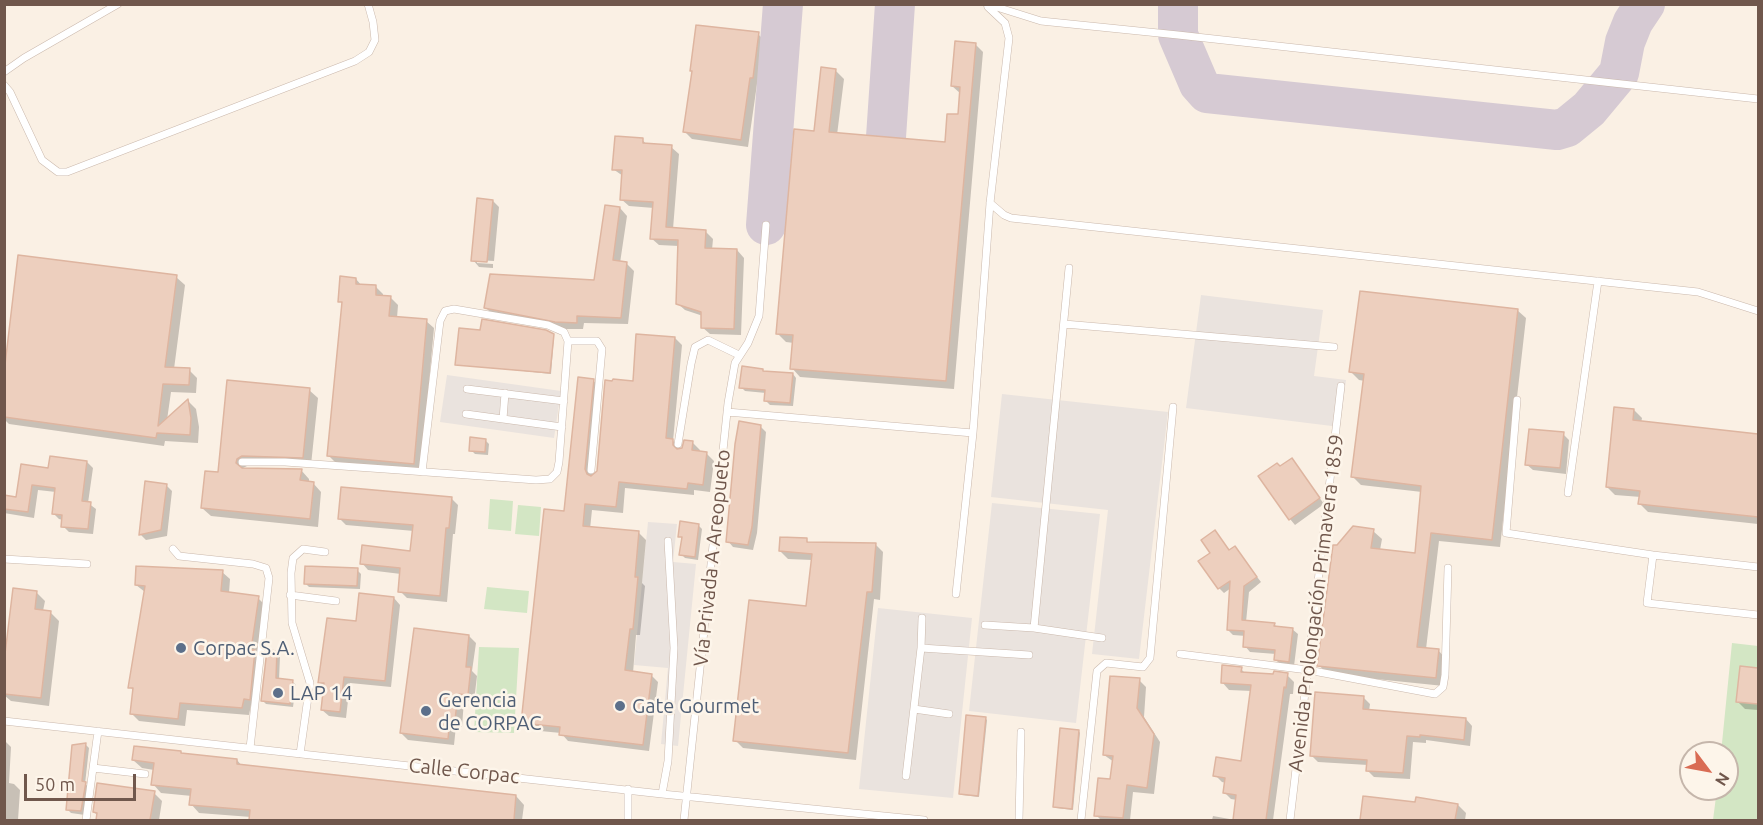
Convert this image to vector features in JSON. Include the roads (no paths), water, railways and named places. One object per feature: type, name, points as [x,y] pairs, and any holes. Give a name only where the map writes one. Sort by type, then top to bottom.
[{"type":"lane","points":[[4,72],[118,4]]},
{"type":"lane","points":[[4,85],[10,92],[42,160],[58,172],[67,172],[355,61],[369,52],[375,40],[368,4]]},
{"type":"lane","points":[[986,4],[1041,21],[1758,99]]},
{"type":"lane","points":[[956,594],[973,433],[990,203],[1009,38],[1005,23],[986,4]]},
{"type":"lane","points":[[990,203],[1011,218],[1698,292],[1758,311]]},
{"type":"lane","name":"Vía Privada A Areopueto","points":[[684,820],[728,403],[733,370],[748,343],[759,316],[766,225]]},
{"type":"lane","points":[[1034,628],[1069,268]]},
{"type":"lane","points":[[1568,493],[1598,281]]},
{"type":"lane","points":[[242,462],[399,468],[422,472],[550,479],[557,472],[562,427],[568,341],[564,332],[548,325],[454,309],[445,310],[440,321],[422,472]]},
{"type":"lane","points":[[1064,324],[1334,348]]},
{"type":"lane","points":[[678,444],[695,347],[708,340],[739,356]]},
{"type":"lane","points":[[568,341],[597,341],[602,349],[591,470]]},
{"type":"lane","name":"Avenida Prolongación Primavera 1859","points":[[1290,820],[1341,386]]},
{"type":"lane","points":[[467,390],[564,401]]},
{"type":"lane","points":[[503,419],[504,393]]},
{"type":"lane","points":[[1517,400],[1506,533],[1653,555],[1758,567]]},
{"type":"lane","points":[[1081,820],[1098,671],[1106,663],[1143,667],[1150,658],[1173,407]]},
{"type":"lane","points":[[727,412],[973,433]]},
{"type":"lane","points":[[466,414],[562,427]]},
{"type":"lane","points":[[662,794],[668,761],[674,648],[668,541]]},
{"type":"lane","points":[[172,549],[179,556],[253,564],[266,568],[269,578],[250,748]]},
{"type":"lane","points":[[300,753],[310,683],[292,623],[290,595],[293,558],[303,549],[325,552]]},
{"type":"lane","points":[[1653,555],[1647,603],[1758,615]]},
{"type":"lane","points":[[4,559],[87,564]]},
{"type":"lane","points":[[1180,654],[1308,670],[1435,694],[1443,687],[1445,675],[1448,568]]},
{"type":"lane","points":[[290,595],[336,601]]},
{"type":"lane","points":[[906,776],[921,648],[922,618]]},
{"type":"lane","points":[[985,625],[1034,628],[1102,639]]},
{"type":"lane","points":[[921,648],[1029,655]]},
{"type":"lane","points":[[914,709],[949,714]]},
{"type":"lane","name":"Calle Corpac","points":[[4,721],[662,794],[924,820]]},
{"type":"lane","points":[[86,820],[98,731]]},
{"type":"lane","points":[[1018,820],[1021,732]]},
{"type":"lane","points":[[93,768],[145,774]]},
{"type":"lane","points":[[627,789],[628,820]]},
{"type":"place","name":"Corpac S.A.","points":[[181,648]]},
{"type":"place","name":"LAP 14","points":[[278,693]]},
{"type":"place","name":"Gate Gourmet","points":[[620,706]]},
{"type":"place","name":"Gerencia de CORPAC","points":[[426,711]]}]
